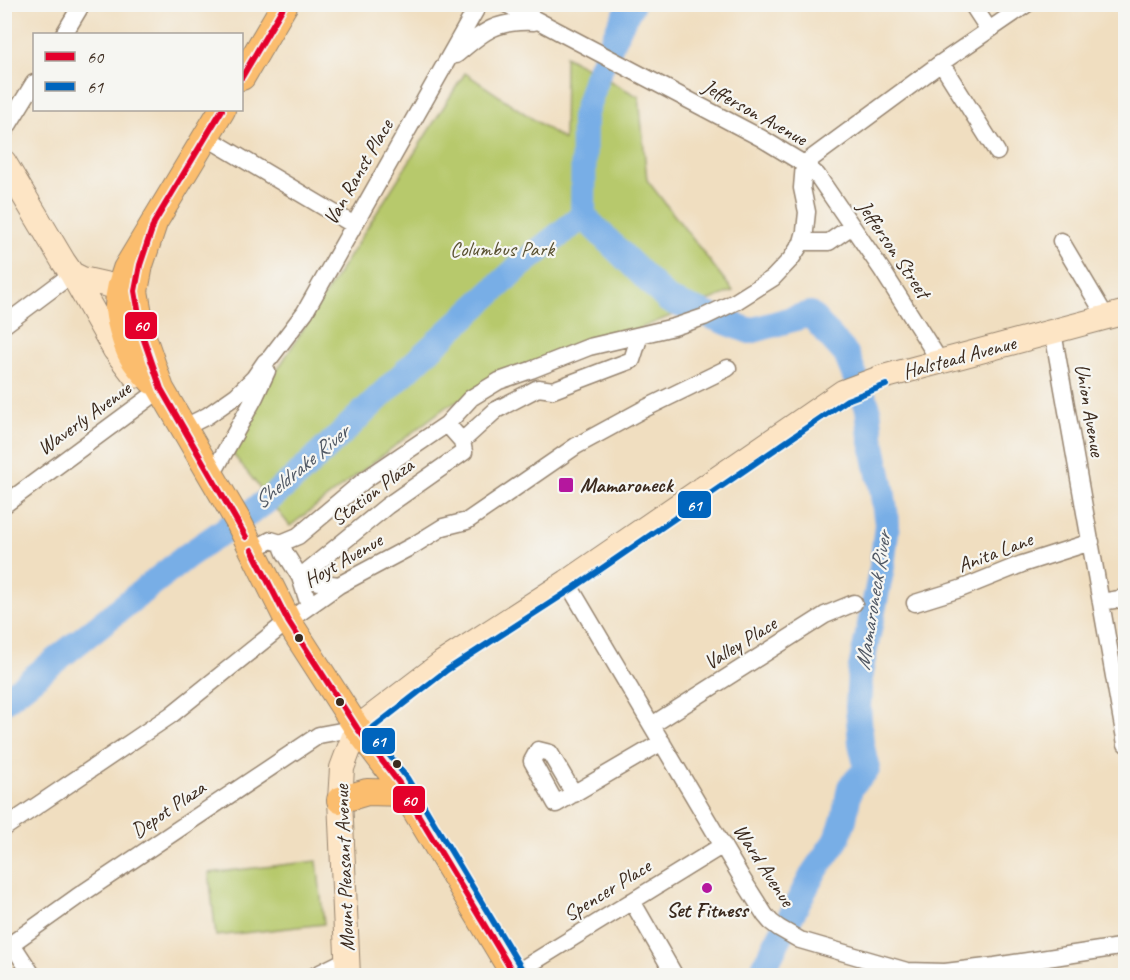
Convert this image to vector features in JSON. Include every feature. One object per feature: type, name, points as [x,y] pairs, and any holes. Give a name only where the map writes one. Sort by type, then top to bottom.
[{"type":"main road","points":[[243,75],[285,4]]},
{"type":"main road","points":[[221,111],[154,223],[140,266],[128,289],[143,337],[161,389],[233,513],[288,621],[357,728],[399,783],[514,975]]},
{"type":"main road","points":[[340,800],[367,792],[405,793]]},
{"type":"street","points":[[65,33],[82,4]]},
{"type":"street","name":"Van Ranst Place","points":[[183,428],[207,416],[254,378],[264,362],[270,358],[305,312],[479,4]]},
{"type":"street","name":"Jefferson Avenue","points":[[506,4],[760,138],[804,164],[941,63],[1027,4]]},
{"type":"street","points":[[972,4],[989,30]]},
{"type":"street","points":[[447,63],[477,37],[496,26],[518,21],[540,22]]},
{"type":"street","points":[[941,63],[997,152]]},
{"type":"street","points":[[4,132],[33,85]]},
{"type":"street","points":[[206,137],[354,225]]},
{"type":"street","points":[[4,162],[57,251],[83,286],[115,350],[137,379],[161,389]]},
{"type":"street","name":"Jefferson Street","points":[[804,164],[818,175],[941,363]]},
{"type":"street","name":"Station Plaza","points":[[249,544],[270,540],[280,543],[298,536],[366,479],[447,424],[471,399],[499,381],[589,347],[640,336],[704,317],[735,302],[773,278],[791,259],[802,242],[805,231],[807,212],[802,188],[804,164]]},
{"type":"street","points":[[4,325],[98,277],[108,270],[154,223]]},
{"type":"street","points":[[802,242],[829,242],[852,226]]},
{"type":"street","points":[[1061,241],[1116,314]]},
{"type":"street","points":[[83,286],[128,289]]},
{"type":"street","name":"Halstead Avenue","points":[[357,728],[442,663],[567,582],[843,392],[883,377],[1116,314]]},
{"type":"street","name":"Union Avenue","points":[[1053,332],[1125,744]]},
{"type":"street","name":"Station Plaza","points":[[300,577],[387,506],[464,452],[462,441],[496,410],[537,388],[553,390],[633,360],[640,336]]},
{"type":"street","name":"Van Ranst Place","points":[[212,477],[255,398],[270,364],[270,358]]},
{"type":"street","name":"Hoyt Avenue","points":[[4,828],[171,716],[288,621],[339,585],[443,527],[467,521],[576,446],[642,410],[728,368]]},
{"type":"street","points":[[531,370],[537,388]]},
{"type":"street","name":"Waverly Avenue","points":[[4,505],[161,389]]},
{"type":"street","points":[[447,424],[462,441]]},
{"type":"street","name":"Anita Lane","points":[[915,603],[960,590],[1022,564],[1091,542]]},
{"type":"street","points":[[280,543],[300,577],[309,605]]},
{"type":"street","points":[[300,577],[339,585]]},
{"type":"street","name":"Ward Avenue","points":[[567,582],[742,880],[765,915],[779,928],[800,940],[907,971],[945,972],[1125,946]]},
{"type":"street","points":[[1101,602],[1125,598]]},
{"type":"street","name":"Valley Place","points":[[652,725],[825,615],[854,603]]},
{"type":"street","name":"Mount Pleasant Avenue","points":[[348,967],[340,800],[342,768],[357,728]]},
{"type":"street","name":"Depot Plaza","points":[[8,947],[78,897],[319,735],[357,728]]},
{"type":"street","points":[[574,794],[662,742]]},
{"type":"street","name":"Spencer Place","points":[[514,975],[723,846]]},
{"type":"street","points":[[632,901],[674,975]]},
{"type":"street","points":[[8,947],[33,975]]},
{"type":"street","points":[[314,975],[348,967]]},
{"type":"green space","name":"Columbus Park","points":[[565,56],[639,97],[647,180],[733,291],[447,406],[290,526],[228,448],[465,73],[564,140]]},
{"type":"green space","points":[[317,861],[324,924],[216,936],[209,873]]},
{"type":"waterway","name":"Mamaroneck River","points":[[632,4],[596,78],[584,117],[583,216],[668,300],[750,331],[810,314],[846,354],[868,408],[887,524],[882,567],[860,673],[858,707],[861,743],[867,769],[850,787],[844,819],[837,839],[814,872],[761,976]]},
{"type":"waterway","name":"Sheldrake River","points":[[4,701],[187,556],[264,503],[298,475],[521,265],[583,216]]},
{"type":"transit line","name":"60","points":[[243,75],[285,4]]},
{"type":"transit line","name":"60","points":[[221,111],[154,223],[140,265],[135,291],[143,337],[161,389],[246,537]]},
{"type":"transit line","name":"61","points":[[523,971],[407,778],[370,730],[447,670],[572,589],[847,400],[886,385]]},
{"type":"transit line","name":"60","points":[[252,550],[288,621],[357,728],[399,783],[515,976]]},
{"type":"place","name":"Mamaroneck","points":[[566,485]]},
{"type":"place","name":"Set Fitness","points":[[707,888]]}]
